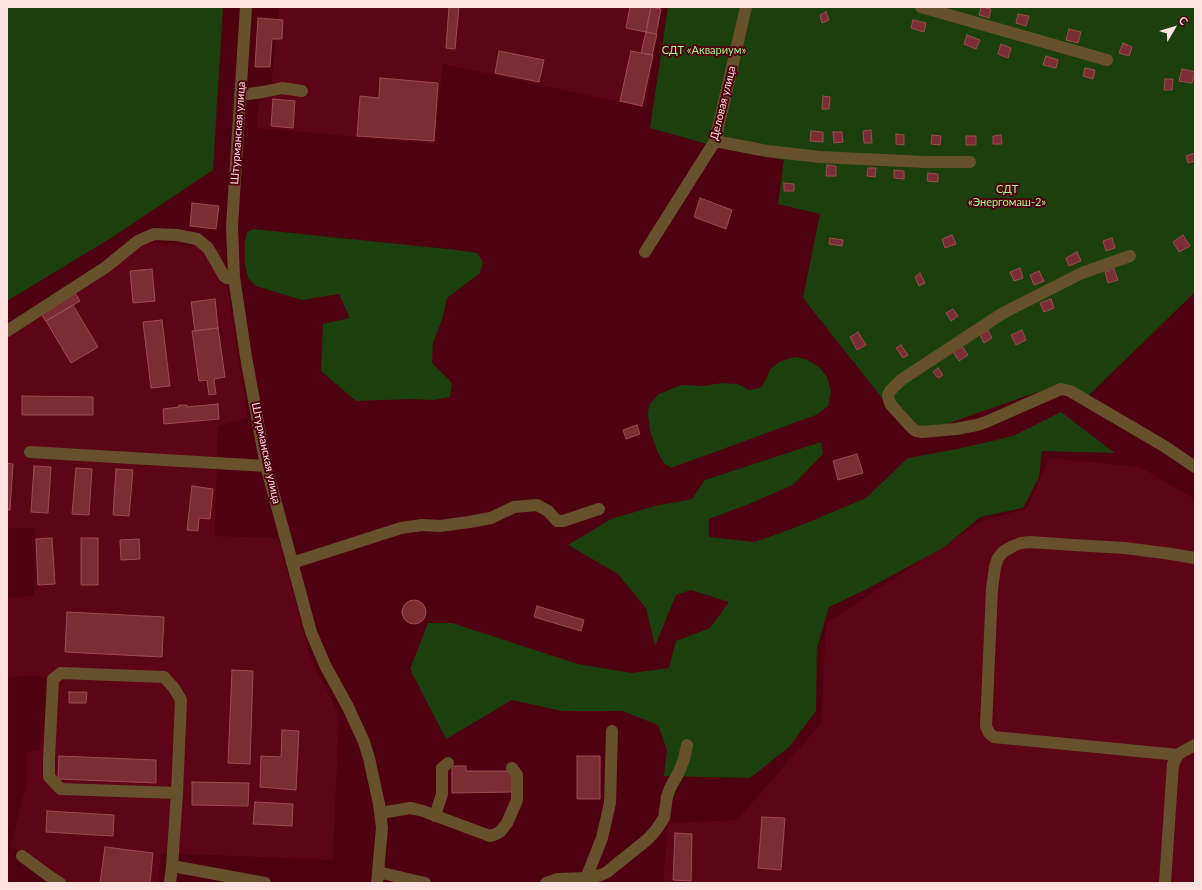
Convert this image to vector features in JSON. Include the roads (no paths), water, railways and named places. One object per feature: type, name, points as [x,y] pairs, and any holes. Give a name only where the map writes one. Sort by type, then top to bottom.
[{"type":"street","name":"Штурманская улица","points":[[246,7],[232,226],[234,277],[246,358],[266,466],[311,632],[325,665],[348,707],[364,742],[369,758],[381,813],[382,828],[378,877]]},
{"type":"street","name":"Деловая улица","points":[[645,252],[715,141],[746,7]]},
{"type":"street","points":[[921,7],[1107,60]]},
{"type":"street","points":[[240,95],[282,88],[302,91]]},
{"type":"street","points":[[715,141],[767,151],[820,157],[925,162],[970,162]]},
{"type":"street","points":[[7,331],[106,266],[138,241],[154,234],[177,235],[197,239],[208,248],[224,276],[227,278],[234,277]]},
{"type":"street","points":[[1130,256],[1082,273],[1004,313],[901,380],[890,391],[888,395],[889,400],[891,405],[916,431],[922,432],[956,429],[986,422],[1061,389],[1070,391],[1164,446],[1195,467]]},
{"type":"street","points":[[30,452],[266,466]]},
{"type":"street","points":[[292,563],[401,528],[422,525],[440,526],[491,518],[514,507],[537,505],[548,511],[557,521],[563,521],[599,509]]},
{"type":"street","points":[[1195,558],[1125,548],[1030,542],[1021,543],[1003,552],[998,558],[995,567],[992,589],[986,726],[989,733],[994,737],[1178,754],[1195,745]]},
{"type":"street","points":[[170,883],[177,793],[181,700],[174,688],[164,676],[61,673],[53,679],[48,759],[49,777],[61,789],[177,793]]},
{"type":"street","points":[[586,878],[602,838],[610,803],[612,731]]},
{"type":"street","points":[[546,883],[558,879],[586,878],[607,872],[648,839],[664,818],[667,797],[684,759],[686,745]]},
{"type":"street","points":[[1165,883],[1173,764],[1178,754]]},
{"type":"street","points":[[434,816],[442,794],[442,768],[448,763]]},
{"type":"street","points":[[381,813],[410,808],[423,811],[486,835],[490,836],[496,834],[501,831],[507,823],[517,800],[517,775],[512,768]]},
{"type":"street","points":[[22,856],[60,883]]},
{"type":"street","points":[[172,866],[265,883]]},
{"type":"street","points":[[378,877],[424,883]]},
{"type":"street","points":[[586,878],[602,883]]},
{"type":"park label","name":"СДТ «Аквариум»","points":[[704,50]]},
{"type":"park label","name":"СДТ «Энергомаш-2»","points":[[1007,195]]}]
